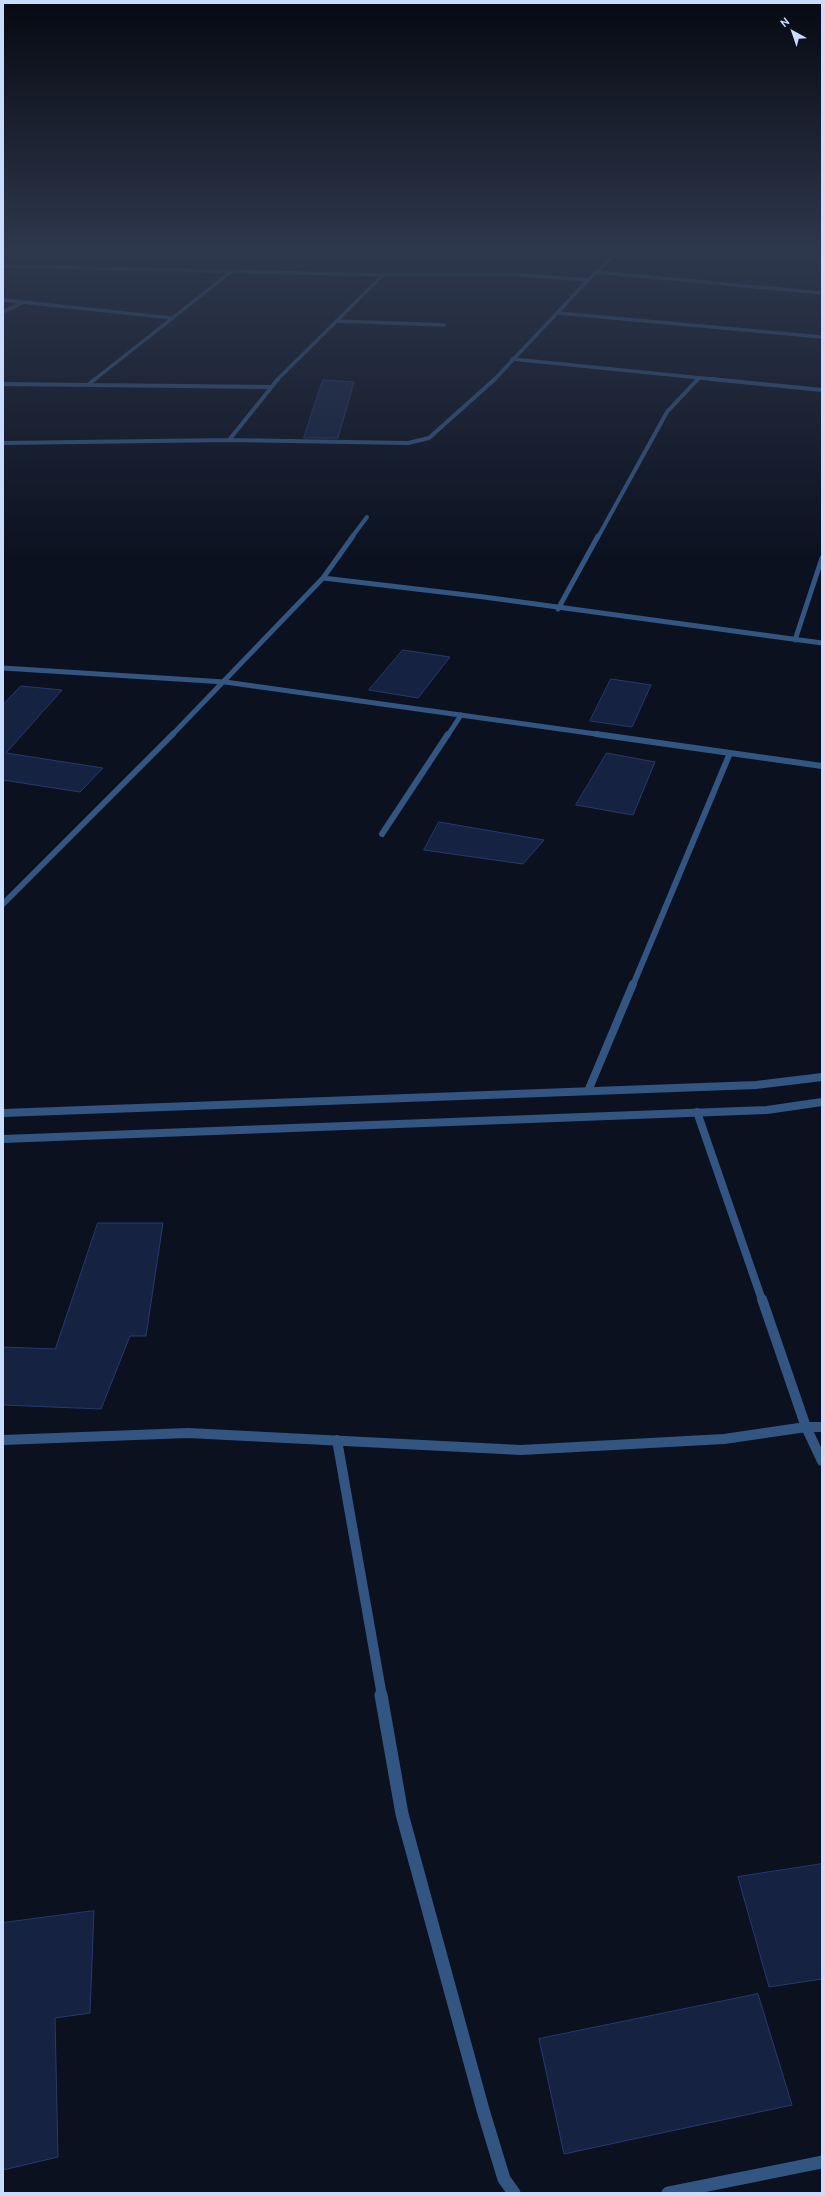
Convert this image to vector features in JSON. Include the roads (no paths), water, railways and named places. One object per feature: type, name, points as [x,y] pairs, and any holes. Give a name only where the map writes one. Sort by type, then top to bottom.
[{"type":"street","points":[[89,384],[122,357]]},
{"type":"street","points":[[229,440],[270,386],[299,357]]},
{"type":"street","points":[[3,443],[229,440],[408,444],[420,442],[429,438],[490,385],[512,359],[822,390]]},
{"type":"street","points":[[558,609],[667,412],[699,378]]},
{"type":"street","points":[[3,384],[270,386]]},
{"type":"street","points":[[3,904],[225,682],[323,578],[367,517]]},
{"type":"street","points":[[795,640],[822,558]]},
{"type":"street","points":[[323,578],[484,597],[558,609],[822,643]]},
{"type":"street","points":[[3,668],[225,682],[822,766]]},
{"type":"street","points":[[382,834],[461,716]]},
{"type":"street","points":[[588,1091],[730,753]]},
{"type":"street","points":[[3,1113],[756,1085],[822,1077]]},
{"type":"street","points":[[3,1139],[767,1110],[822,1102]]},
{"type":"street","points":[[697,1112],[806,1427],[822,1461]]},
{"type":"street","points":[[3,1440],[188,1433],[521,1450],[724,1439],[806,1427],[822,1427]]},
{"type":"street","points":[[337,1440],[402,1814],[483,2110],[504,2179],[514,2193]]},
{"type":"street","points":[[668,2193],[822,2162]]}]
